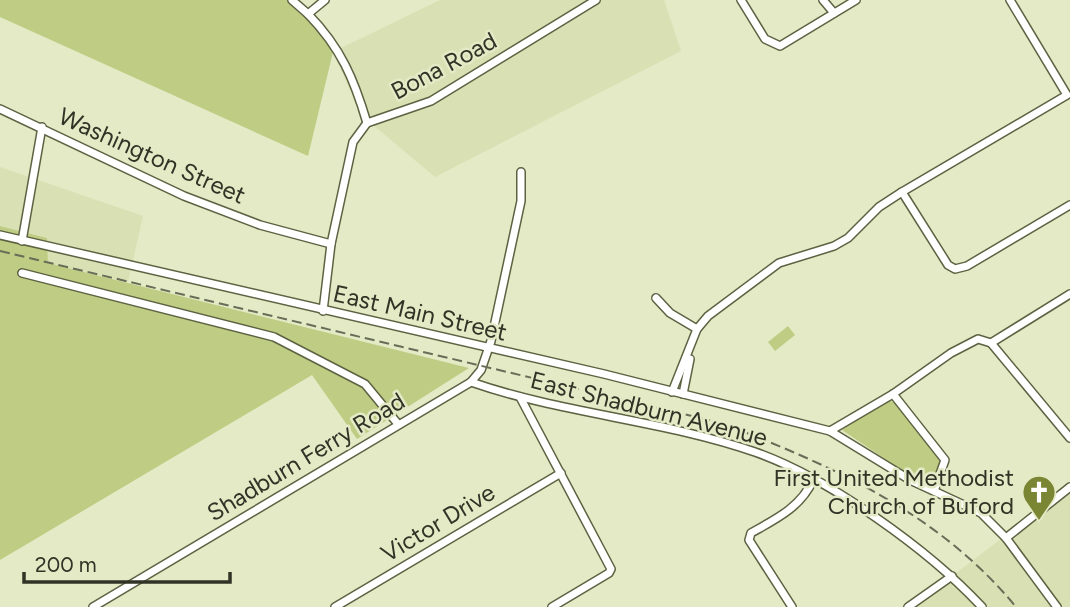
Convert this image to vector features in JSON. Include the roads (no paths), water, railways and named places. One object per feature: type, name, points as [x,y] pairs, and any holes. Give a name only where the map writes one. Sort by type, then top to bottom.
[{"type":"street","points":[[292,0],[322,29],[354,77],[367,123],[353,142],[331,244],[323,311]]},
{"type":"street","points":[[308,14],[325,0]]},
{"type":"street","name":"Bona Road","points":[[367,123],[403,113],[431,101],[587,2],[596,0]]},
{"type":"street","points":[[741,0],[765,39],[780,46],[856,0]]},
{"type":"street","points":[[823,0],[834,13]]},
{"type":"street","points":[[673,392],[697,329],[708,316],[747,284],[779,262],[834,246],[848,238],[878,207],[902,191],[1068,98],[1010,0]]},
{"type":"street","name":"Washington Street","points":[[0,109],[184,196],[260,225],[331,244]]},
{"type":"street","points":[[22,241],[42,127]]},
{"type":"street","points":[[471,382],[481,370],[489,348],[521,201],[521,172]]},
{"type":"street","points":[[902,191],[948,265],[955,269],[967,266],[1070,205]]},
{"type":"street","name":"East Main Street","points":[[0,235],[489,348],[830,431],[934,491],[981,513],[1006,538],[1057,607]]},
{"type":"street","points":[[22,272],[274,337],[365,383],[398,424]]},
{"type":"street","points":[[991,343],[1070,294]]},
{"type":"street","points":[[656,298],[670,313],[697,329]]},
{"type":"street","points":[[830,431],[893,394],[973,340],[991,343],[1070,438]]},
{"type":"street","points":[[683,394],[692,344]]},
{"type":"street","name":"Shadburn Ferry Road","points":[[93,607],[471,382]]},
{"type":"street","name":"East Shadburn Avenue","points":[[471,382],[520,397],[755,452],[813,480],[863,510],[952,576],[982,607]]},
{"type":"street","points":[[893,394],[945,460],[934,491]]},
{"type":"street","points":[[520,397],[611,569],[609,573],[552,607]]},
{"type":"street","name":"Victor Drive","points":[[335,607],[561,472]]},
{"type":"street","points":[[792,607],[748,540],[751,533],[796,505],[807,494],[813,480]]},
{"type":"street","points":[[1006,538],[1070,486]]},
{"type":"street","points":[[908,607],[952,576]]},
{"type":"street","points":[[566,598],[570,607]]},
{"type":"railway","points":[[0,251],[721,423],[842,475],[918,519],[953,544],[986,574],[1016,607]]},
{"type":"place","name":"First United Methodist Church of Buford","points":[[1039,522]]}]
